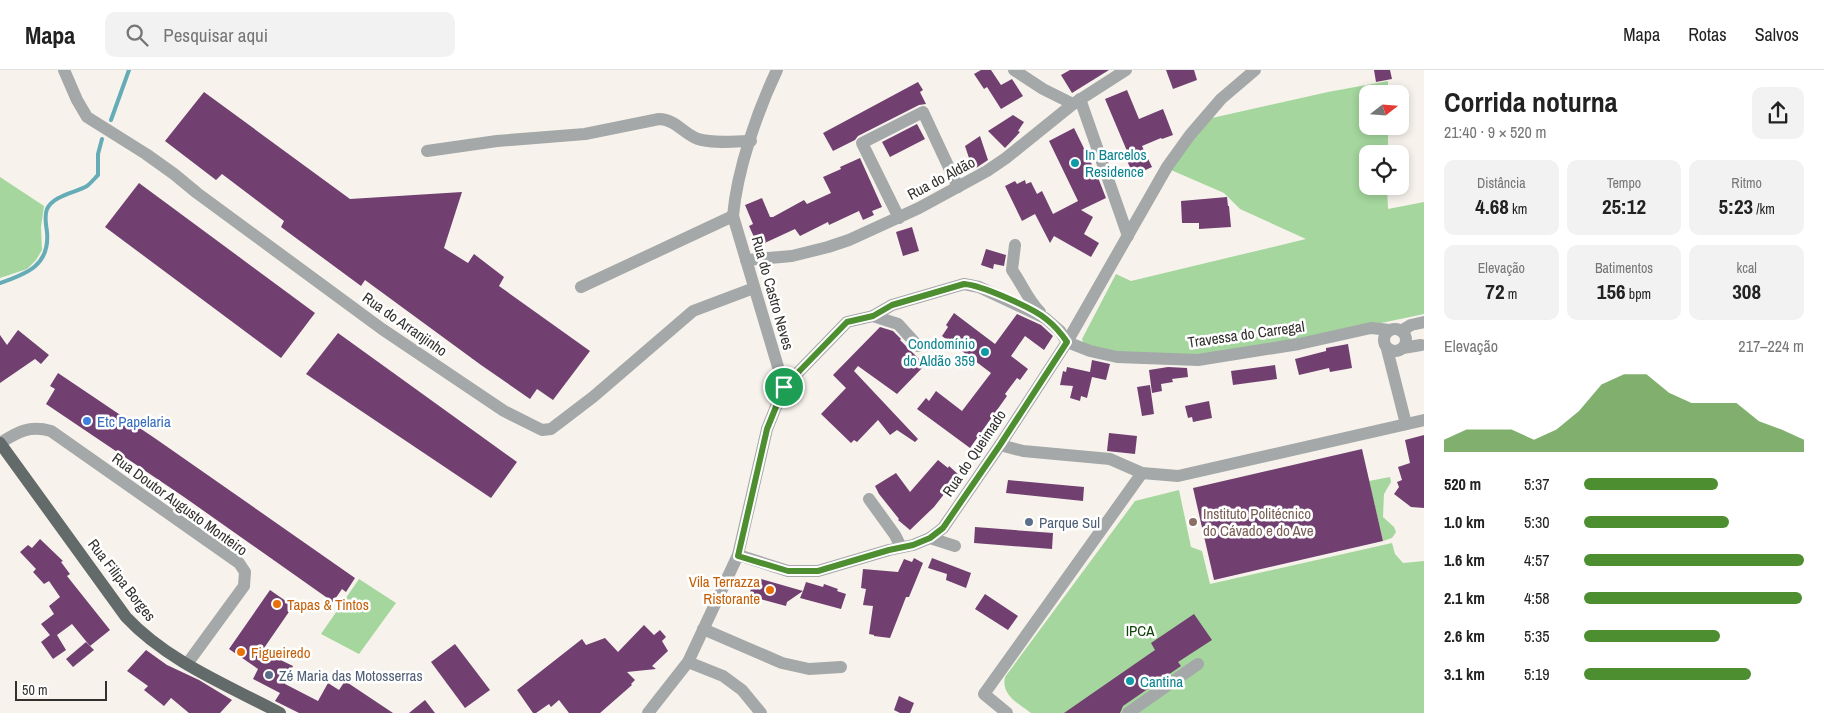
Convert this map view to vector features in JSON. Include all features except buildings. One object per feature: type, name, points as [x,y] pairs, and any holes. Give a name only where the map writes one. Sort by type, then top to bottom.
[{"type":"main road","name":"Rua Filipa Borges","points":[[0,443],[126,617],[140,631],[162,648],[188,664],[280,713]]},
{"type":"street","name":"Rua do Arranjinho","points":[[64,70],[77,100],[87,117],[127,141],[174,174],[205,199],[382,329],[504,411],[542,430],[551,429],[593,398],[693,311],[754,288]]},
{"type":"street","name":"Rua do Castro Neves","points":[[777,70],[750,141],[735,195],[733,216],[784,387]]},
{"type":"street","points":[[1014,70],[1043,89],[1076,101],[1128,236]]},
{"type":"street","name":"Rua do Aldão","points":[[746,260],[792,256],[828,247],[899,218],[988,171],[1076,101],[1126,70]]},
{"type":"street","name":"Rua do Queimado","points":[[738,556],[788,571],[818,571],[930,538],[943,528],[1067,342],[1167,167],[1190,135],[1221,99],[1255,70]]},
{"type":"street","points":[[899,218],[862,143],[923,112],[958,187]]},
{"type":"street","points":[[427,151],[496,141],[585,134],[659,119],[668,119],[696,138],[708,141],[750,141]]},
{"type":"street","points":[[581,287],[733,216]]},
{"type":"street","points":[[1015,245],[1012,270],[1030,302],[1060,331],[1067,342]]},
{"type":"street","points":[[648,713],[688,662],[738,556],[767,429],[784,387],[847,322],[873,316],[892,305],[964,284],[979,287],[1045,318]]},
{"type":"street","points":[[873,316],[898,324],[918,346]]},
{"type":"street","points":[[1397,339],[1424,322]]},
{"type":"street","name":"Travessa do Carregal","points":[[1067,342],[1090,351],[1117,357],[1198,360],[1299,344],[1371,328],[1397,339]]},
{"type":"street","points":[[1397,339],[1421,345]]},
{"type":"street","points":[[1397,339],[1395,379],[1406,424]]},
{"type":"street","points":[[1000,445],[1023,451],[1110,462],[1142,473],[1178,476],[1424,420]]},
{"type":"street","name":"Rua Doutor Augusto Monteiro","points":[[0,443],[14,434],[30,428],[51,432],[240,563],[245,572],[244,586],[188,664]]},
{"type":"street","points":[[1007,713],[984,694],[1142,473]]},
{"type":"street","points":[[869,499],[895,535],[895,548]]},
{"type":"street","points":[[930,538],[955,546]]},
{"type":"street","points":[[703,628],[782,663],[809,669],[841,668]]},
{"type":"street","points":[[688,662],[723,676],[742,690],[761,713]]},
{"type":"street","points":[[1128,713],[1198,664]]},
{"type":"green space","points":[[1388,81],[1388,85],[1366,85]]},
{"type":"green space","points":[[1359,86],[1359,135],[1388,135],[1388,145],[1359,145],[1359,195],[1387,195],[1388,209],[1424,202],[1424,314],[1296,341],[1201,356],[1122,354],[1084,345],[1082,339],[1116,274],[1131,281],[1306,239],[1240,209],[1224,193],[1171,170],[1188,144],[1212,118]]},
{"type":"green space","points":[[0,177],[44,206],[41,227],[42,250],[36,260],[27,269],[0,278]]},
{"type":"green space","points":[[1390,477],[1391,482],[1384,494],[1383,517],[1394,527],[1396,532],[1392,538],[1383,541],[1369,481]]},
{"type":"green space","name":"IPCA","points":[[1179,490],[1191,547],[1202,551],[1210,584],[1392,543],[1395,554],[1403,563],[1424,561],[1424,713],[1031,713],[1016,702],[1008,694],[1004,683],[1005,677],[1135,501]]},
{"type":"green space","points":[[359,579],[396,603],[359,654],[321,634]]},
{"type":"waterway","points":[[111,120],[129,70]]},
{"type":"waterway","points":[[0,283],[28,272],[41,260],[47,243],[45,217],[47,209],[55,200],[87,186],[98,175],[98,154],[102,139]]},
{"type":"place","name":"In Barcelos Residence","points":[[1075,163]]},
{"type":"place","name":"Condomínio do Aldão 359","points":[[985,352]]},
{"type":"place","name":"Etc Papelaria","points":[[87,421]]},
{"type":"place","name":"Parque Sul","points":[[1029,522]]},
{"type":"place","name":"Instituto Politécnico do Cávado e do Ave","points":[[1193,522]]},
{"type":"place","name":"Vila Terrazza Ristorante","points":[[770,590]]},
{"type":"place","name":"Tapas & Tintos","points":[[277,604]]},
{"type":"place","name":"Figueiredo","points":[[241,652]]},
{"type":"place","name":"Zé Maria das Motosserras","points":[[269,675]]},
{"type":"place","name":"Cantina","points":[[1130,681]]},
{"type":"route","points":[[964,284],[979,287],[1045,318],[1060,331],[1067,342],[943,528],[930,538],[913,545],[889,550],[818,571],[788,571],[738,556],[767,429],[784,387],[847,322],[873,316],[880,310],[892,305],[964,284]]}]
